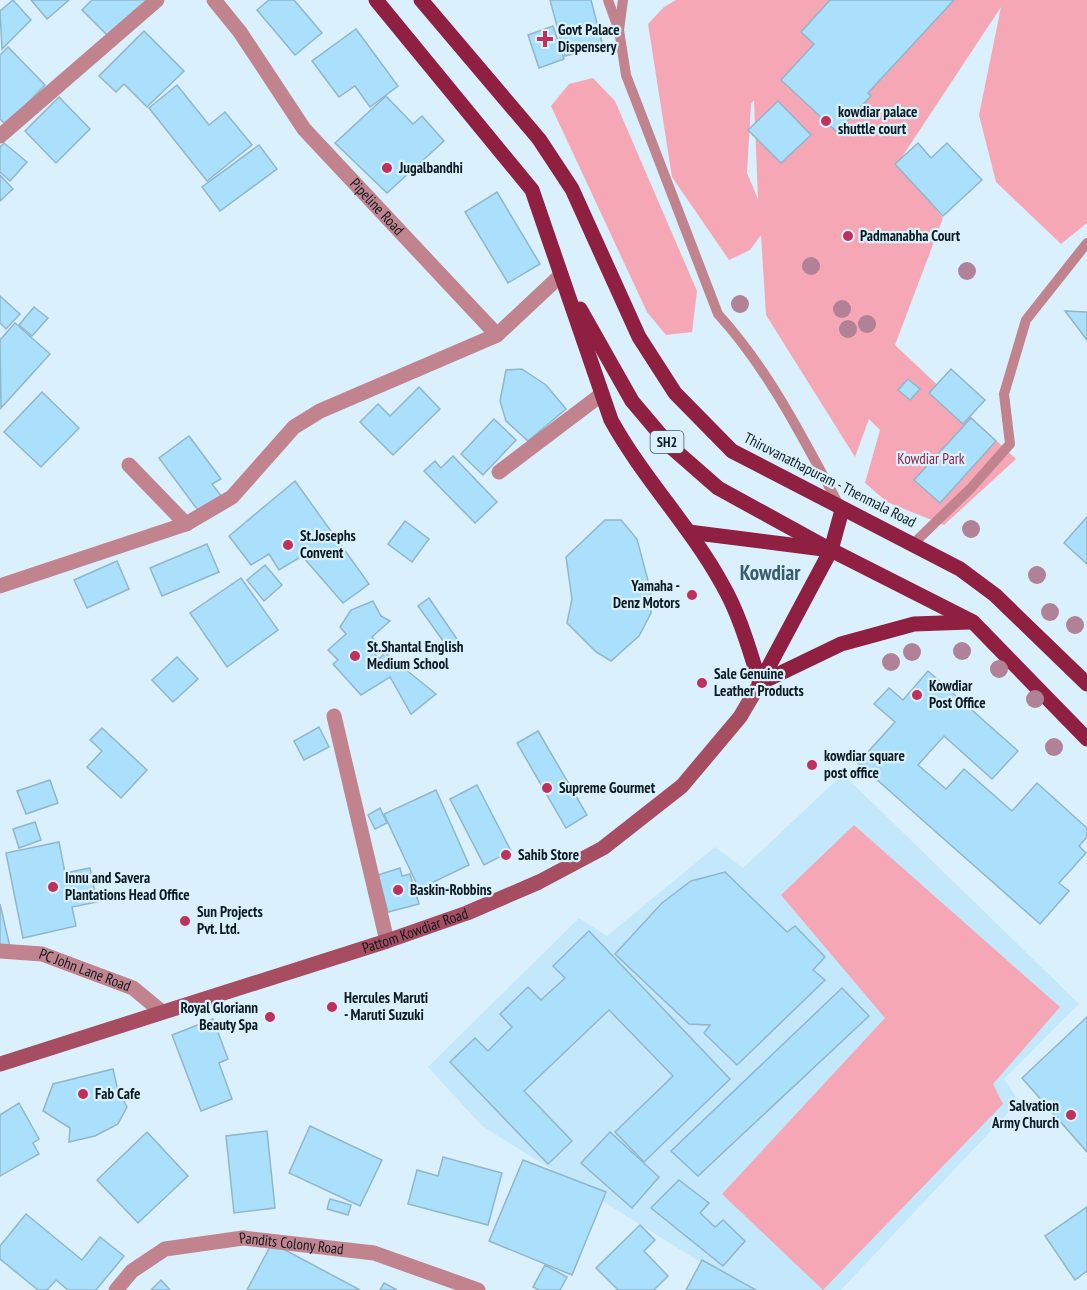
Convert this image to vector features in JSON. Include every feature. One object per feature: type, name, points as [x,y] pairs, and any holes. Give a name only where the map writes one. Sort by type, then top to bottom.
[{"type":"main road","name":"SH2","points":[[376,0],[532,190],[561,275],[632,401],[670,446],[718,488],[831,550],[973,622],[1087,739]]},
{"type":"main road","name":"Thiruvanathapuram - Thenmala Road","points":[[421,0],[539,139],[572,189],[639,337],[675,393],[732,451],[842,510],[960,569],[995,596],[1087,684]]},
{"type":"main road","points":[[561,275],[611,420],[628,450],[689,532],[722,584],[739,618],[760,683]]},
{"type":"main road","points":[[760,683],[831,550],[842,510]]},
{"type":"main road","name":"SH2","points":[[689,532],[831,550]]},
{"type":"main road","points":[[760,683],[841,644],[914,624],[973,622]]},
{"type":"main road","name":"Pattom Kowdiar Road","points":[[0,1064],[387,941],[539,882],[603,848],[682,786],[740,717],[760,683]]},
{"type":"street","points":[[0,136],[157,0]]},
{"type":"street","name":"Pipeline Road","points":[[214,0],[240,32],[304,129],[496,335]]},
{"type":"street","points":[[0,586],[186,524],[232,497],[294,427],[320,411],[496,335],[561,275]]},
{"type":"street","points":[[499,472],[602,394]]},
{"type":"street","points":[[129,465],[186,524]]},
{"type":"street","points":[[334,716],[387,941]]},
{"type":"street","name":"PC John Lane Road","points":[[0,951],[42,954],[133,988],[162,1012]]},
{"type":"street","name":"Pandits Colony Road","points":[[116,1290],[132,1271],[165,1249],[243,1238],[374,1253],[478,1290]]},
{"type":"lane","points":[[608,0],[619,30],[626,75],[718,314],[739,337],[799,430],[842,510]]},
{"type":"lane","points":[[619,30],[624,0]]},
{"type":"lane","points":[[913,544],[971,488],[1010,444],[1004,394],[1026,320],[1087,243]]},
{"type":"shaded area","points":[[843,774],[1079,1004],[1004,1079],[1019,1101],[841,1290],[745,1290],[482,1126],[428,1067],[579,918],[607,936],[715,847],[743,868]]},
{"type":"green space","name":"Kowdiar Park","points":[[676,0],[1087,0],[1087,223],[1061,244],[996,182],[979,115],[1001,7],[898,163],[943,218],[895,345],[1016,459],[944,525],[887,502],[865,483],[880,430],[869,419],[855,457],[766,315],[761,235],[750,250],[729,260],[672,177],[648,24],[664,7]],"holes":[[[754,100],[758,199],[747,173],[751,104]]]},
{"type":"green space","points":[[593,78],[615,101],[697,291],[692,332],[666,335],[647,312],[551,106],[569,84]]},
{"type":"green space","points":[[854,825],[1060,1007],[993,1084],[1003,1104],[823,1290],[722,1194],[885,1018],[781,895]]},
{"type":"building","points":[[13,0],[31,20],[2,49],[0,11]]},
{"type":"building","points":[[31,0],[69,0],[47,19]]},
{"type":"building","points":[[92,0],[148,0],[110,38],[82,10]]},
{"type":"building","points":[[269,0],[294,0],[322,33],[295,55],[257,10]]},
{"type":"building","points":[[550,0],[591,0],[603,46],[565,56]]},
{"type":"building","points":[[830,0],[954,0],[868,93],[871,96],[837,132],[781,80],[814,44],[801,32]]},
{"type":"building","points":[[553,26],[564,59],[539,68],[528,35]]},
{"type":"building","points":[[356,29],[398,86],[370,107],[355,86],[339,97],[312,61]]},
{"type":"building","points":[[144,31],[184,71],[147,107],[124,84],[116,92],[99,76]]},
{"type":"building","points":[[8,47],[45,85],[6,125],[0,119],[0,55]]},
{"type":"building","points":[[177,85],[209,125],[225,112],[252,145],[207,181],[149,108]]},
{"type":"building","name":"Jugalbandhi","points":[[386,96],[413,124],[422,116],[444,141],[387,193],[335,143]]},
{"type":"building","points":[[59,97],[90,129],[56,163],[25,131]]},
{"type":"building","points":[[778,101],[811,135],[781,163],[748,130]]},
{"type":"building","points":[[4,143],[27,162],[10,181],[0,172],[0,147]]},
{"type":"building","points":[[918,143],[931,158],[947,143],[982,180],[943,216],[895,164]]},
{"type":"building","points":[[259,145],[277,169],[220,211],[202,187]]},
{"type":"building","points":[[0,175],[13,189],[0,201]]},
{"type":"building","points":[[497,192],[540,264],[508,283],[465,212]]},
{"type":"building","points":[[0,296],[20,314],[6,329],[0,323]]},
{"type":"building","points":[[34,307],[48,318],[32,336],[19,325]]},
{"type":"building","points":[[1065,311],[1087,312],[1087,340]]},
{"type":"building","points":[[15,323],[50,354],[1,408],[0,340]]},
{"type":"building","points":[[522,369],[546,385],[566,409],[528,441],[506,421],[500,401],[506,370]]},
{"type":"building","points":[[951,369],[985,400],[963,424],[929,393]]},
{"type":"building","points":[[908,379],[920,389],[910,400],[898,390]]},
{"type":"building","points":[[419,387],[440,409],[393,455],[360,422],[378,404],[390,416]]},
{"type":"building","points":[[42,392],[79,428],[41,467],[4,432]]},
{"type":"building","points":[[971,418],[996,441],[940,503],[914,480]]},
{"type":"building","points":[[494,419],[516,440],[483,475],[461,454]]},
{"type":"building","points":[[189,436],[221,479],[212,484],[222,497],[200,513],[159,458]]},
{"type":"building","points":[[453,456],[497,502],[475,523],[424,471],[435,461],[441,468]]},
{"type":"building","name":"St.Josephs Convent","points":[[295,481],[369,584],[343,603],[302,556],[279,570],[269,554],[251,565],[229,536]]},
{"type":"building","points":[[1087,517],[1087,564],[1064,543]]},
{"type":"building","points":[[605,520],[621,520],[637,539],[651,592],[651,613],[639,636],[611,661],[596,652],[567,623],[572,599],[566,557]]},
{"type":"building","points":[[405,521],[429,539],[412,562],[388,544]]},
{"type":"building","points":[[207,544],[219,572],[162,596],[150,568]]},
{"type":"building","points":[[117,561],[129,589],[87,608],[74,580]]},
{"type":"building","points":[[265,565],[282,585],[264,601],[247,580]]},
{"type":"building","points":[[241,578],[278,630],[227,667],[190,613]]},
{"type":"building","points":[[429,598],[461,645],[451,652],[418,606]]},
{"type":"building","name":"St.Shantal English Medium School","points":[[373,601],[381,616],[390,621],[372,637],[376,643],[374,653],[379,659],[385,653],[436,694],[411,714],[390,677],[361,695],[333,664],[338,660],[328,650],[346,634],[340,627],[351,610]]},
{"type":"building","points":[[177,657],[198,679],[173,702],[152,680]]},
{"type":"building","points":[[928,671],[1018,751],[992,779],[944,736],[918,765],[946,789],[964,769],[1012,811],[1037,783],[1087,828],[1087,837],[1079,846],[1086,853],[1059,883],[1069,891],[1040,924],[858,763],[895,722],[874,704],[889,688],[903,700]]},
{"type":"building","points":[[319,727],[329,747],[304,760],[294,741]]},
{"type":"building","points":[[102,728],[147,770],[121,798],[87,767],[102,751],[90,740]]},
{"type":"building","points":[[538,731],[587,815],[566,828],[517,743]]},
{"type":"building","points":[[50,780],[58,803],[26,814],[17,791]]},
{"type":"building","points":[[477,785],[511,851],[484,865],[450,799]]},
{"type":"building","points":[[436,790],[469,865],[419,889],[384,814]]},
{"type":"building","points":[[380,808],[387,823],[375,829],[368,815]]},
{"type":"building","points":[[35,822],[41,840],[19,848],[13,829]]},
{"type":"building","name":"Innu and Savera Plantations Head Office","points":[[59,842],[65,873],[90,868],[97,902],[72,907],[76,926],[23,938],[6,853]]},
{"type":"building","name":"Baskin-Robbins","points":[[400,868],[402,876],[410,874],[419,904],[388,912],[378,875]]},
{"type":"building","points":[[725,872],[787,932],[795,926],[825,957],[813,970],[825,980],[737,1065],[704,1033],[710,1025],[689,1024],[615,954],[662,903],[691,881]]},
{"type":"building","points":[[0,904],[10,947],[0,949]]},
{"type":"building","points":[[589,931],[730,1079],[644,1162],[615,1132],[673,1076],[609,1010],[524,1091],[572,1141],[548,1164],[450,1062],[475,1038],[488,1051],[512,1027],[500,1014],[528,987],[541,1000],[565,978],[553,966]]},
{"type":"building","points":[[842,988],[869,1016],[698,1176],[671,1151]]},
{"type":"building","name":"Salvation Army Church","points":[[1087,1017],[1087,1152],[1022,1078]]},
{"type":"building","points":[[213,1019],[228,1059],[219,1063],[232,1099],[201,1111],[172,1035]]},
{"type":"building","points":[[113,1069],[117,1087],[127,1107],[118,1124],[95,1136],[69,1142],[70,1128],[43,1111],[53,1084]]},
{"type":"building","points":[[19,1103],[39,1139],[33,1143],[39,1154],[0,1176],[0,1115]]},
{"type":"building","points":[[310,1126],[382,1160],[360,1206],[289,1173]]},
{"type":"building","points":[[267,1131],[275,1208],[234,1213],[226,1136]]},
{"type":"building","points":[[147,1132],[188,1176],[138,1223],[97,1180]]},
{"type":"building","points":[[610,1132],[659,1177],[632,1208],[581,1163]]},
{"type":"building","points":[[443,1157],[502,1173],[488,1225],[408,1204],[417,1170],[438,1176]]},
{"type":"building","points":[[523,1160],[606,1192],[572,1275],[489,1241]]},
{"type":"building","points":[[679,1180],[709,1203],[700,1213],[715,1227],[723,1220],[745,1241],[723,1266],[651,1208]]},
{"type":"building","points":[[330,1199],[351,1205],[348,1215],[327,1209]]},
{"type":"building","points":[[1087,1207],[1087,1271],[1075,1280],[1045,1236]]},
{"type":"building","points":[[26,1214],[82,1260],[100,1237],[124,1256],[96,1290],[68,1290],[56,1280],[47,1290],[38,1290],[0,1259],[0,1246]]},
{"type":"building","points":[[640,1225],[655,1240],[644,1251],[668,1276],[654,1290],[618,1290],[596,1268]]},
{"type":"building","points":[[272,1243],[360,1290],[247,1290]]},
{"type":"building","points":[[702,1260],[756,1290],[686,1290]]},
{"type":"building","points":[[545,1265],[567,1277],[560,1290],[539,1290],[533,1287]]},
{"type":"building","points":[[161,1280],[170,1290],[151,1290]]},
{"type":"building","points":[[384,1283],[397,1290],[380,1290]]},
{"type":"place","name":"Govt Palace Dispensery","points":[[545,39]]},
{"type":"place","name":"kowdiar palace shuttle court","points":[[826,121]]},
{"type":"place","name":"Jugalbandhi","points":[[387,168]]},
{"type":"place","name":"Padmanabha Court","points":[[848,236]]},
{"type":"place","name":"St.Josephs Convent","points":[[288,545]]},
{"type":"place","name":"Yamaha - Denz Motors","points":[[692,595]]},
{"type":"place","name":"St.Shantal English Medium School","points":[[355,656]]},
{"type":"place","name":"Sale Genuine Leather Products","points":[[702,683]]},
{"type":"place","name":"Kowdiar Post Office","points":[[917,695]]},
{"type":"place","name":"kowdiar square post office","points":[[812,765]]},
{"type":"place","name":"Supreme Gourmet","points":[[547,788]]},
{"type":"place","name":"Sahib Store","points":[[506,855]]},
{"type":"place","name":"Innu and Savera Plantations Head Office","points":[[53,887]]},
{"type":"place","name":"Baskin-Robbins","points":[[398,890]]},
{"type":"place","name":"Sun Projects Pvt. Ltd.","points":[[185,921]]},
{"type":"place","name":"Hercules Maruti - Maruti Suzuki","points":[[332,1007]]},
{"type":"place","name":"Royal Gloriann Beauty Spa","points":[[270,1017]]},
{"type":"place","name":"Fab Cafe","points":[[83,1094]]},
{"type":"place","name":"Salvation Army Church","points":[[1071,1115]]},
{"type":"district","name":"Kowdiar","points":[[770,573]]}]
